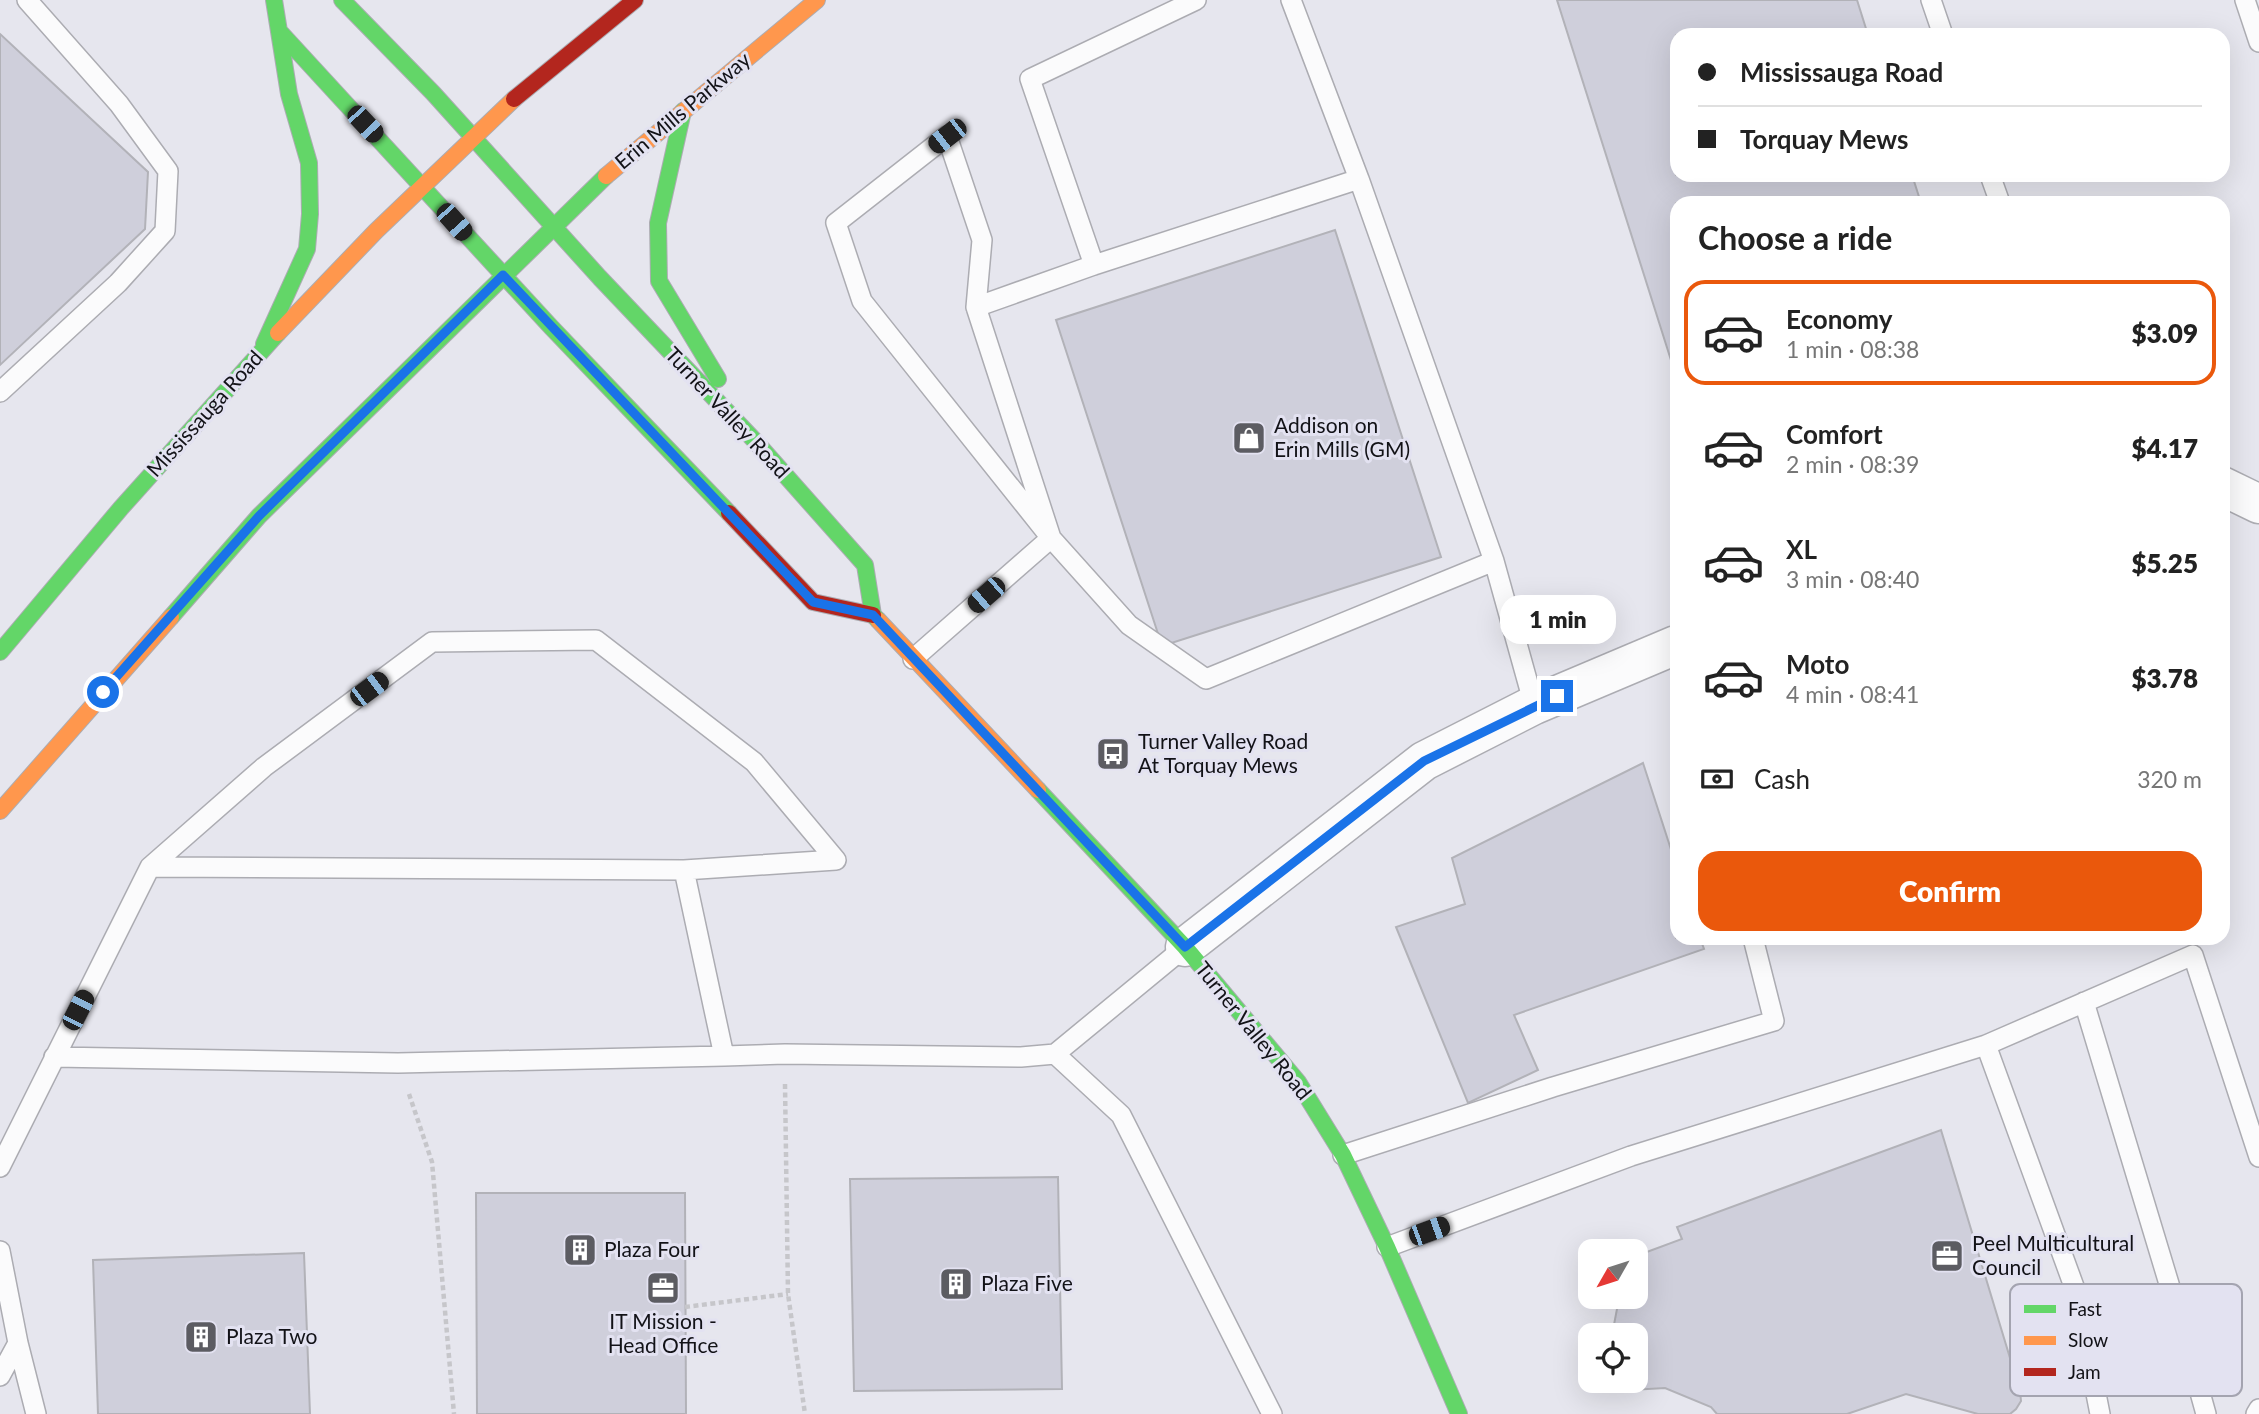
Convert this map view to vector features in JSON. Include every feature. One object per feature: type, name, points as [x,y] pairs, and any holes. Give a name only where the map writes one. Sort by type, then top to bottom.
[{"type":"main road","points":[[260,353],[307,249],[310,214],[309,163],[289,94],[274,0]]},
{"type":"main road","points":[[0,811],[259,516],[552,226],[433,93],[342,0]]},
{"type":"main road","points":[[473,138],[514,100],[635,0]]},
{"type":"main road","name":"Erin Mills Parkway","points":[[552,226],[591,189],[817,0]]},
{"type":"main road","points":[[279,31],[503,275],[813,602],[873,615]]},
{"type":"main road","points":[[683,111],[657,223],[659,281],[755,441]]},
{"type":"main road","name":"Mississauga Road","points":[[0,652],[100,531],[260,353],[368,238],[473,138]]},
{"type":"main road","name":"Turner Valley Road","points":[[552,226],[755,441],[865,565],[873,615],[1185,947],[1298,1082],[1343,1155],[1387,1247],[1459,1414]]},
{"type":"street","points":[[2230,490],[2259,504]]},
{"type":"street","points":[[1185,947],[1424,761],[1534,705],[1670,655]]},
{"type":"lane","points":[[0,392],[118,283],[164,231],[165,219],[168,171],[120,104],[27,0]]},
{"type":"lane","points":[[1094,265],[1030,79],[1196,0]]},
{"type":"lane","points":[[1291,0],[1359,179],[1494,561],[1534,705]]},
{"type":"lane","points":[[1931,0],[1941,28]]},
{"type":"lane","points":[[2245,0],[2259,42]]},
{"type":"lane","points":[[1051,538],[976,307],[982,240],[947,136],[836,223],[862,301],[1051,538],[1129,625],[1206,679],[1494,561]]},
{"type":"lane","points":[[976,307],[1094,265],[1359,179]]},
{"type":"lane","points":[[913,659],[1051,538]]},
{"type":"lane","points":[[0,1167],[150,867],[264,767],[432,642],[597,639],[754,762],[836,860],[684,870],[150,867]]},
{"type":"lane","points":[[684,870],[724,1056]]},
{"type":"lane","points":[[1343,1155],[1553,1087],[1774,1021],[1755,945]]},
{"type":"lane","points":[[54,1057],[398,1063],[785,1054],[1021,1057],[1055,1054],[1185,947]]},
{"type":"lane","points":[[1387,1247],[1631,1156],[1986,1045],[2193,955],[2259,1157]]},
{"type":"lane","points":[[2084,1002],[2169,1284]]},
{"type":"lane","points":[[1986,1045],[2073,1284]]},
{"type":"lane","points":[[1055,1054],[1121,1115],[1272,1414]]},
{"type":"lane","points":[[0,1251],[18,1343],[36,1414]]},
{"type":"lane","points":[[0,1376],[18,1343]]},
{"type":"lane","points":[[2096,1396],[2100,1414]]},
{"type":"lane","points":[[2201,1396],[2206,1414]]},
{"type":"lane","points":[[2256,1414],[2259,1409]]},
{"type":"path","points":[[785,1054],[788,1294],[805,1414]]},
{"type":"path","points":[[398,1063],[432,1162],[454,1414]]},
{"type":"path","points":[[685,1307],[788,1294]]},
{"type":"building","points":[[1557,0],[1857,0],[1866,28],[1670,28],[1670,182],[1914,182],[1919,196],[1670,196],[1670,357]]},
{"type":"building","points":[[0,34],[148,172],[145,229],[0,365]]},
{"type":"building","name":"Addison on Erin Mills (GM)","points":[[1335,230],[1441,557],[1162,646],[1056,320]]},
{"type":"building","points":[[1643,763],[1670,846],[1670,945],[1703,945],[1704,949],[1514,1015],[1538,1070],[1468,1103],[1396,927],[1465,904],[1452,858]]},
{"type":"building","points":[[1941,1130],[2010,1358],[2010,1396],[2020,1396],[2021,1401],[2010,1414],[1978,1414],[1906,1394],[1847,1414],[1717,1414],[1711,1407],[1665,1388],[1648,1389],[1648,1323],[1614,1323],[1617,1309],[1648,1309],[1648,1252],[1682,1239],[1677,1227]]},
{"type":"building","name":"Plaza Five","points":[[1058,1177],[1062,1389],[854,1391],[850,1179]]},
{"type":"building","name":"Plaza Four","points":[[476,1193],[685,1193],[686,1414],[477,1414]]},
{"type":"building","name":"Plaza Two","points":[[304,1253],[310,1414],[98,1414],[93,1260]]},
{"type":"traffic: fast","points":[[264,344],[307,249],[310,214],[309,163],[289,94],[274,0]]},
{"type":"traffic: fast","points":[[342,0],[433,93],[600,278],[755,441],[865,565],[873,615],[878,620]]},
{"type":"traffic: fast","points":[[279,31],[551,327],[729,513]]},
{"type":"traffic: fast","points":[[683,111],[658,223],[659,281],[718,379]]},
{"type":"traffic: fast","points":[[171,617],[259,516],[606,176]]},
{"type":"traffic: fast","points":[[0,652],[121,508],[278,333]]},
{"type":"traffic: fast","points":[[1038,790],[1185,947],[1298,1082],[1343,1155],[1387,1247],[1459,1414]]},
{"type":"traffic: slow","points":[[606,176],[817,0]]},
{"type":"traffic: slow","points":[[278,333],[376,231],[514,99]]},
{"type":"traffic: slow","points":[[0,811],[171,617]]},
{"type":"traffic: slow","points":[[878,620],[1038,790]]},
{"type":"traffic: jam","points":[[514,99],[635,0]]},
{"type":"traffic: jam","points":[[729,513],[813,602],[873,615]]},
{"type":"place","name":"Addison on Erin Mills (GM)","points":[[1249,438]]},
{"type":"place","name":"Turner Valley Road At Torquay Mews","points":[[1113,754]]},
{"type":"place","name":"Plaza Four","points":[[580,1250]]},
{"type":"place","name":"Peel Multicultural Council","points":[[1947,1256]]},
{"type":"place","name":"Plaza Five","points":[[956,1284]]},
{"type":"place","name":"IT Mission - Head Office","points":[[663,1288]]},
{"type":"place","name":"Plaza Two","points":[[201,1337]]},
{"type":"route","points":[[103,692],[259,516],[503,275],[813,602],[873,615],[1185,947],[1424,761],[1557,696]]}]
